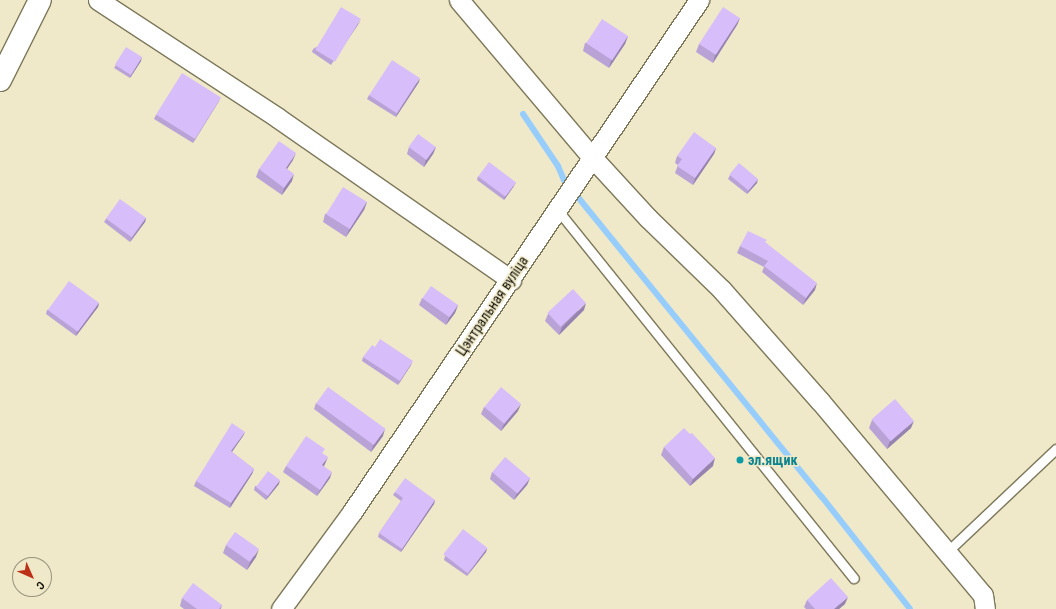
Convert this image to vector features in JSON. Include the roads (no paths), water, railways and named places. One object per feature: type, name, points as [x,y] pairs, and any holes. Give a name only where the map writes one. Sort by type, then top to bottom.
[{"type":"street","points":[[0,80],[40,0]]},
{"type":"street","points":[[98,0],[278,118],[511,280]]},
{"type":"street","points":[[459,0],[591,156],[648,218],[722,290],[820,401],[983,595],[985,609]]},
{"type":"street","name":"Цэнтральная вуліца","points":[[281,609],[352,512],[511,280],[556,208],[698,0]]},
{"type":"lane","points":[[556,208],[854,578]]},
{"type":"lane","points":[[947,552],[1056,449]]},
{"type":"waterway","points":[[523,114],[558,166],[564,180],[822,497],[910,609]]},
{"type":"place","name":"эл.ящик","points":[[740,460]]}]
